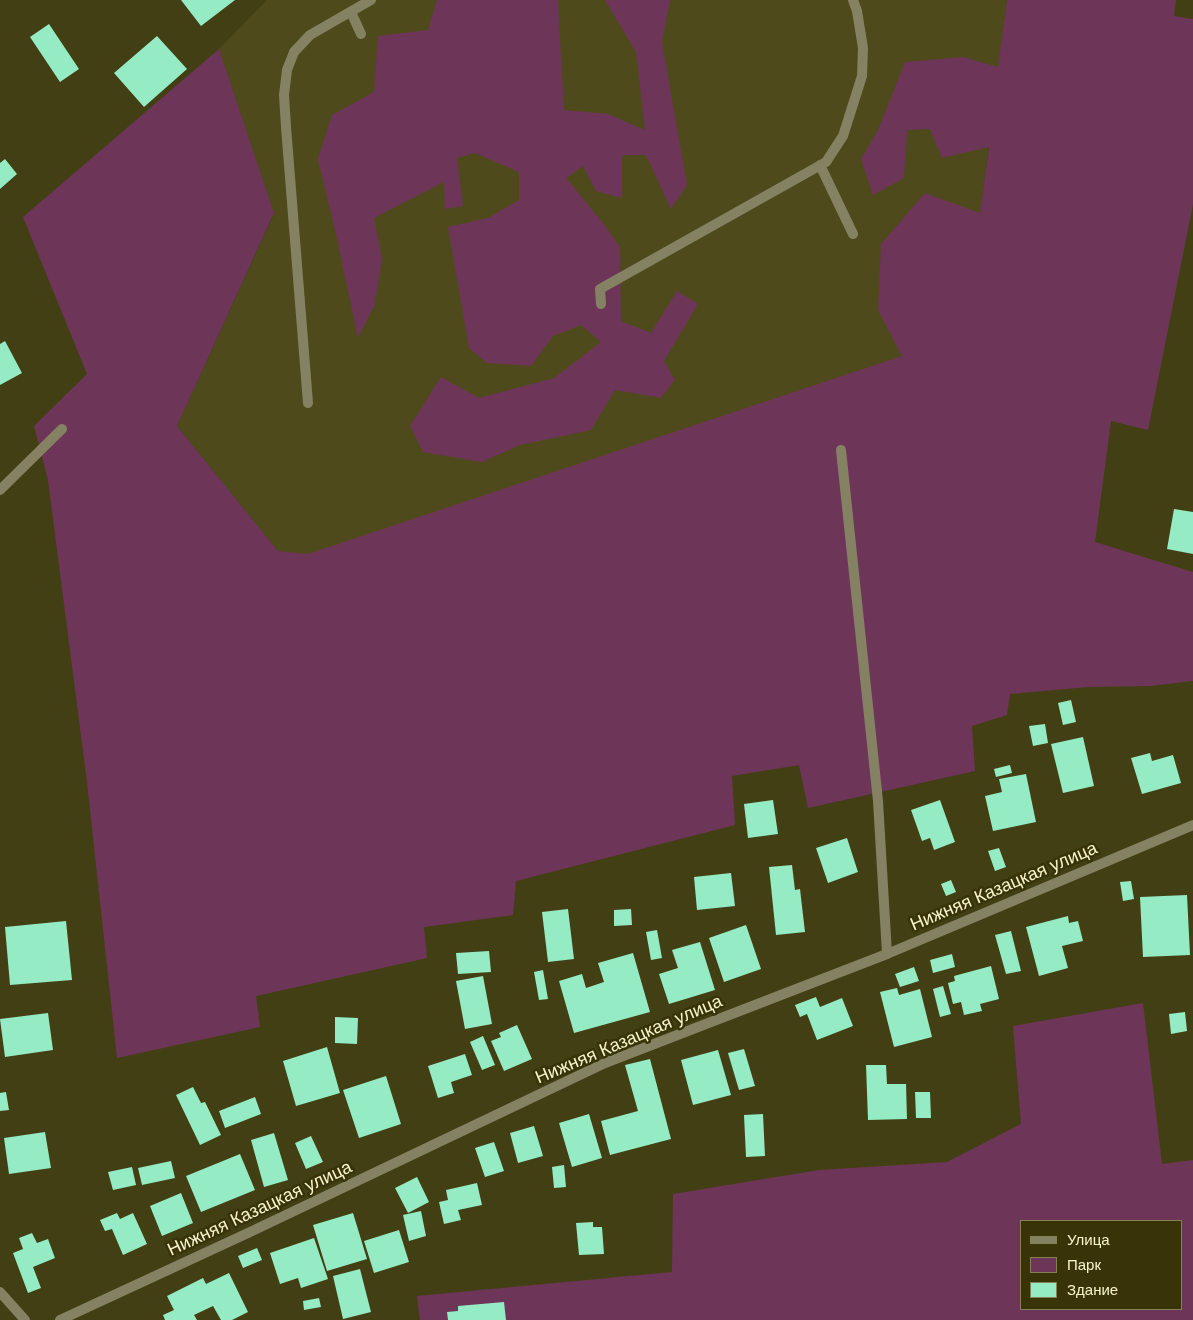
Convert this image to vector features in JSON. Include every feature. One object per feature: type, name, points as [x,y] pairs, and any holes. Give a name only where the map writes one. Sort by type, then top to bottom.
[{"type":"street","points":[[308,403],[284,95],[287,70],[294,52],[310,35],[371,0]]},
{"type":"street","points":[[601,304],[600,290],[826,162],[843,136],[862,76],[863,48],[858,11],[853,0]]},
{"type":"street","points":[[350,12],[361,34]]},
{"type":"street","points":[[820,165],[853,234]]},
{"type":"street","points":[[0,490],[62,429]]},
{"type":"street","points":[[841,450],[878,800],[887,954]]},
{"type":"street","name":"Нижняя Казацкая улица","points":[[60,1320],[605,1063],[887,954],[1193,825]]},
{"type":"street","points":[[0,1292],[26,1320]]},
{"type":"shaded area","points":[[267,0],[1007,0],[965,335],[308,555],[278,551],[177,426],[274,214],[219,49]]},
{"type":"green space","points":[[437,0],[558,0],[564,110],[608,114],[645,130],[636,52],[605,0],[670,0],[662,42],[687,185],[671,209],[646,155],[622,155],[622,198],[596,191],[583,166],[566,178],[620,247],[621,321],[651,333],[677,291],[698,304],[664,361],[675,380],[661,398],[615,390],[591,430],[520,445],[482,462],[423,452],[410,426],[441,377],[479,398],[554,378],[601,342],[581,325],[553,336],[531,366],[487,363],[469,348],[448,227],[488,218],[519,200],[519,172],[475,153],[457,158],[463,206],[445,209],[444,182],[374,218],[382,258],[375,304],[358,338],[318,159],[332,115],[374,92],[378,36],[428,30]]},
{"type":"green space","points":[[1007,0],[1176,0],[1174,16],[1193,19],[1193,204],[1148,430],[1111,421],[1095,542],[1193,572],[1193,681],[1150,686],[1088,687],[1010,694],[1007,715],[972,726],[975,771],[808,808],[799,765],[732,776],[735,825],[516,881],[513,915],[424,927],[427,958],[256,996],[260,1027],[117,1058],[87,782],[48,480],[34,426],[87,374],[23,217],[219,49],[274,213],[177,426],[278,551],[308,554],[902,356],[878,310],[881,244],[925,193],[980,213],[989,147],[942,158],[930,129],[907,130],[904,178],[873,195],[861,159],[878,130],[905,62],[963,57],[998,67]]},
{"type":"green space","points":[[1143,1003],[1162,1164],[1193,1160],[1193,1320],[420,1320],[417,1296],[672,1272],[673,1194],[819,1170],[947,1162],[1021,1124],[1013,1026]]},
{"type":"building","points":[[181,0],[235,0],[201,26]]},
{"type":"building","points":[[49,24],[79,69],[60,82],[30,37]]},
{"type":"building","points":[[157,36],[187,69],[144,107],[114,73]]},
{"type":"building","points":[[5,159],[17,174],[0,189],[0,163]]},
{"type":"building","points":[[5,341],[22,373],[0,385],[0,344]]},
{"type":"building","points":[[1174,509],[1193,512],[1193,554],[1167,549]]},
{"type":"building","points":[[1071,700],[1076,722],[1063,725],[1058,703]]},
{"type":"building","points":[[1045,724],[1048,743],[1033,746],[1029,726]]},
{"type":"building","points":[[1083,737],[1094,786],[1063,793],[1051,744]]},
{"type":"building","points":[[1150,753],[1152,761],[1173,755],[1181,783],[1142,794],[1131,758]]},
{"type":"building","points":[[1010,765],[1012,773],[996,777],[994,769]]},
{"type":"building","points":[[1026,774],[1036,822],[993,831],[985,796],[1002,792],[999,779]]},
{"type":"building","points":[[773,800],[778,834],[748,838],[744,804]]},
{"type":"building","points":[[940,800],[955,842],[934,850],[930,838],[922,841],[911,810]]},
{"type":"building","points":[[847,838],[858,872],[828,883],[816,848]]},
{"type":"building","points":[[999,848],[1006,867],[995,871],[988,851]]},
{"type":"building","points":[[792,865],[795,890],[800,889],[805,932],[776,935],[769,867]]},
{"type":"building","points":[[731,873],[735,906],[697,910],[694,877]]},
{"type":"building","points":[[951,880],[956,892],[946,896],[941,884]]},
{"type":"building","points":[[1131,881],[1134,899],[1123,901],[1120,882]]},
{"type":"building","points":[[1187,895],[1190,955],[1143,957],[1140,897]]},
{"type":"building","points":[[568,909],[574,959],[548,962],[542,912]]},
{"type":"building","points":[[631,909],[632,925],[614,926],[614,910]]},
{"type":"building","points":[[1068,916],[1069,923],[1078,921],[1083,941],[1062,946],[1068,968],[1039,976],[1026,927]]},
{"type":"building","points":[[66,921],[72,980],[10,985],[5,927]]},
{"type":"building","points":[[746,925],[761,969],[724,982],[709,938]]},
{"type":"building","points":[[657,930],[662,958],[651,960],[646,932]]},
{"type":"building","points":[[1011,931],[1021,971],[1006,974],[995,935]]},
{"type":"building","points":[[700,942],[715,990],[669,1004],[659,974],[678,968],[672,950]]},
{"type":"building","points":[[489,951],[491,972],[458,974],[456,953]]},
{"type":"building","points":[[633,953],[650,1012],[574,1033],[559,981],[582,974],[586,988],[604,982],[598,963]]},
{"type":"building","points":[[952,954],[955,967],[933,973],[930,960]]},
{"type":"building","points":[[991,966],[999,999],[980,1004],[982,1011],[964,1015],[961,1002],[953,1004],[948,983],[955,981],[954,976]]},
{"type":"building","points":[[914,967],[919,981],[900,987],[895,974]]},
{"type":"building","points":[[543,970],[548,999],[539,1000],[534,972]]},
{"type":"building","points":[[483,976],[492,1024],[465,1029],[456,981]]},
{"type":"building","points":[[943,986],[951,1014],[940,1017],[933,989]]},
{"type":"building","points":[[897,988],[899,995],[920,989],[932,1037],[894,1047],[880,992]]},
{"type":"building","points":[[816,997],[820,1007],[842,998],[853,1026],[817,1040],[807,1014],[800,1017],[795,1005]]},
{"type":"building","points":[[1185,1012],[1187,1031],[1171,1034],[1169,1014]]},
{"type":"building","points":[[48,1013],[53,1050],[5,1057],[0,1019]]},
{"type":"building","points":[[335,1017],[358,1018],[357,1044],[335,1043]]},
{"type":"building","points":[[517,1025],[532,1059],[504,1071],[491,1041],[501,1037],[499,1033]]},
{"type":"building","points":[[483,1036],[495,1065],[482,1070],[470,1042]]},
{"type":"building","points":[[327,1047],[340,1093],[296,1106],[283,1061]]},
{"type":"building","points":[[744,1049],[755,1086],[739,1090],[728,1053]]},
{"type":"building","points":[[718,1050],[731,1095],[693,1105],[681,1060]]},
{"type":"building","points":[[465,1054],[472,1075],[451,1082],[454,1093],[438,1098],[428,1066]]},
{"type":"building","points":[[650,1059],[671,1139],[610,1155],[601,1121],[638,1111],[625,1065]]},
{"type":"building","points":[[866,1065],[886,1065],[887,1084],[906,1084],[907,1119],[868,1120]]},
{"type":"building","points":[[386,1076],[401,1124],[359,1138],[343,1090]]},
{"type":"building","points":[[193,1087],[201,1103],[205,1102],[221,1135],[200,1145],[176,1095]]},
{"type":"building","points":[[6,1092],[9,1110],[0,1111],[0,1093]]},
{"type":"building","points":[[915,1092],[930,1092],[931,1118],[916,1118]]},
{"type":"building","points":[[255,1097],[261,1114],[225,1128],[219,1111]]},
{"type":"building","points":[[589,1114],[602,1158],[572,1167],[559,1123]]},
{"type":"building","points":[[763,1114],[765,1156],[746,1157],[744,1115]]},
{"type":"building","points":[[534,1126],[543,1156],[518,1163],[510,1133]]},
{"type":"building","points":[[45,1132],[51,1168],[9,1174],[4,1138]]},
{"type":"building","points":[[274,1133],[288,1180],[264,1187],[251,1140]]},
{"type":"building","points":[[311,1136],[323,1162],[306,1169],[295,1143]]},
{"type":"building","points":[[494,1142],[504,1171],[485,1177],[475,1148]]},
{"type":"building","points":[[240,1154],[255,1190],[201,1212],[186,1176]]},
{"type":"building","points":[[171,1161],[175,1178],[142,1185],[138,1168]]},
{"type":"building","points":[[564,1165],[566,1187],[554,1188],[552,1167]]},
{"type":"building","points":[[132,1167],[136,1185],[113,1190],[108,1172]]},
{"type":"building","points":[[417,1177],[429,1202],[408,1213],[395,1188]]},
{"type":"building","points":[[477,1183],[482,1205],[458,1210],[461,1220],[444,1224],[439,1202],[448,1200],[446,1190]]},
{"type":"building","points":[[181,1193],[193,1223],[162,1236],[150,1206]]},
{"type":"building","points":[[421,1211],[426,1236],[409,1241],[403,1215]]},
{"type":"building","points":[[117,1213],[120,1219],[133,1213],[147,1244],[123,1255],[112,1229],[105,1231],[100,1220]]},
{"type":"building","points":[[353,1213],[367,1259],[327,1271],[313,1225]]},
{"type":"building","points":[[593,1222],[593,1227],[602,1227],[604,1254],[579,1255],[576,1223]]},
{"type":"building","points":[[399,1230],[409,1262],[374,1273],[364,1241]]},
{"type":"building","points":[[32,1233],[37,1243],[48,1239],[55,1258],[33,1267],[41,1288],[28,1293],[13,1253],[23,1249],[19,1238]]},
{"type":"building","points":[[314,1238],[328,1279],[301,1288],[298,1278],[280,1284],[270,1253]]},
{"type":"building","points":[[257,1248],[262,1260],[243,1268],[238,1256]]},
{"type":"building","points":[[360,1269],[371,1312],[343,1319],[333,1276]]},
{"type":"building","points":[[229,1273],[248,1312],[232,1320],[221,1320],[213,1306],[194,1315],[197,1320],[165,1320],[163,1315],[174,1310],[167,1296],[203,1278],[206,1284]]},
{"type":"building","points":[[319,1298],[321,1307],[304,1310],[303,1301]]},
{"type":"building","points":[[504,1302],[506,1320],[448,1320],[447,1312],[458,1311],[458,1306]]}]
